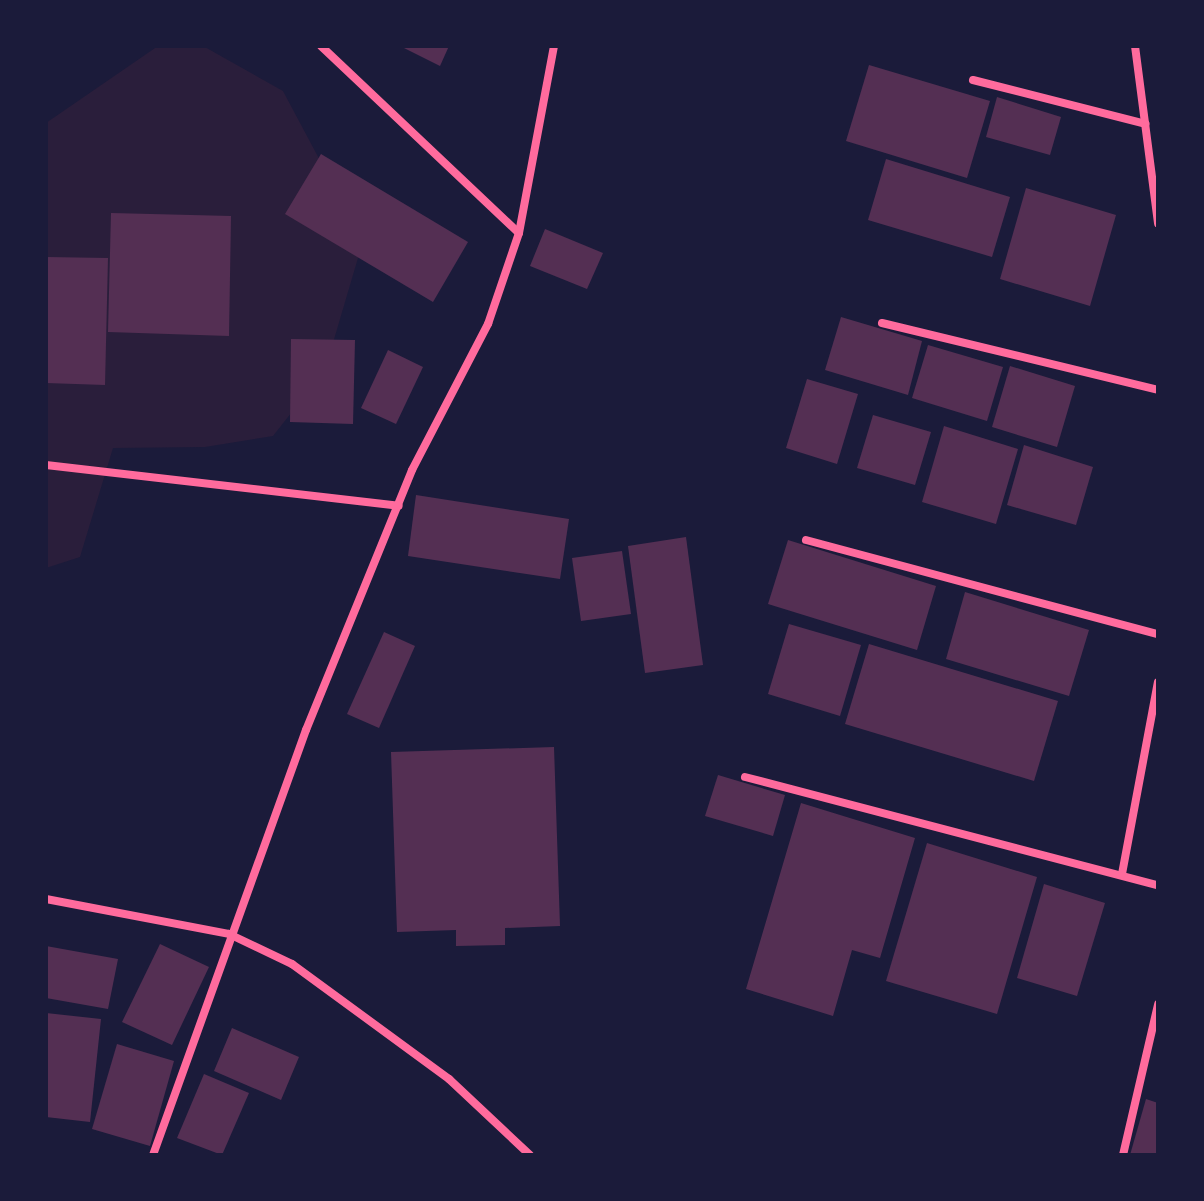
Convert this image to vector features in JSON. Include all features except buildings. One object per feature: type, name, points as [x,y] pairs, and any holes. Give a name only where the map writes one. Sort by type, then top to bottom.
[{"type":"street","points":[[321,46],[519,233]]},
{"type":"street","points":[[153,1155],[229,934],[399,506],[488,324],[519,233],[554,46]]},
{"type":"street","points":[[1135,46],[1158,224]]},
{"type":"street","points":[[973,80],[1145,124]]},
{"type":"street","points":[[882,323],[1158,390]]},
{"type":"street","points":[[46,465],[399,506]]},
{"type":"street","points":[[806,540],[1158,634]]},
{"type":"street","points":[[1122,874],[1158,682]]},
{"type":"street","points":[[745,777],[1158,885]]},
{"type":"street","points":[[46,899],[229,934],[292,964],[352,1003],[449,1079],[530,1155]]},
{"type":"street","points":[[1123,1155],[1158,1004]]},
{"type":"shaded area","points":[[158,46],[203,46],[283,91],[363,241],[325,370],[273,436],[205,447],[113,448],[80,557],[46,568],[46,123]]}]
